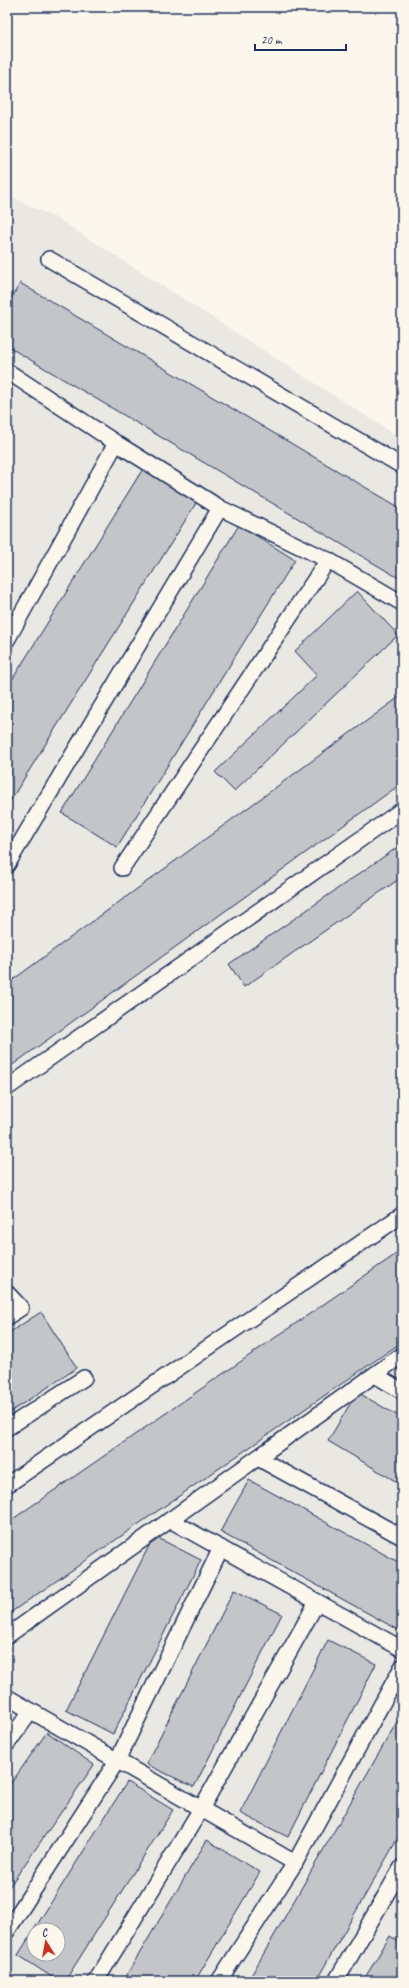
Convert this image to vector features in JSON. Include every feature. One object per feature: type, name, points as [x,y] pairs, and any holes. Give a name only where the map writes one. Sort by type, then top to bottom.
[{"type":"lane","points":[[49,259],[402,466]]},
{"type":"lane","points":[[7,370],[116,443],[220,508],[328,560],[402,603]]},
{"type":"lane","points":[[7,640],[116,443]]},
{"type":"lane","points":[[7,865],[220,508]]},
{"type":"lane","points":[[122,868],[328,560]]},
{"type":"lane","points":[[7,1088],[402,810]]},
{"type":"lane","points":[[7,1485],[402,1216]]},
{"type":"lane","points":[[7,1293],[21,1308],[7,1317]]},
{"type":"lane","points":[[7,1636],[402,1356]]},
{"type":"lane","points":[[375,1375],[402,1391]]},
{"type":"lane","points":[[7,1428],[84,1378]]},
{"type":"lane","points":[[258,1458],[402,1537]]},
{"type":"lane","points":[[170,1520],[402,1649]]},
{"type":"lane","points":[[7,1931],[117,1761],[221,1548]]},
{"type":"lane","points":[[96,1981],[201,1809],[317,1602]]},
{"type":"lane","points":[[220,1981],[296,1863],[402,1667]]},
{"type":"lane","points":[[7,1697],[296,1863]]},
{"type":"lane","points":[[7,1744],[31,1711]]},
{"type":"lane","points":[[336,1981],[402,1867]]},
{"type":"shaded area","points":[[7,195],[58,219],[402,439],[402,1981],[7,1981]]},
{"type":"building","points":[[20,283],[402,509],[402,580],[7,346],[7,306]]},
{"type":"building","points":[[7,290],[14,294],[7,306]]},
{"type":"building","points":[[144,467],[198,500],[7,806],[7,688]]},
{"type":"building","points":[[239,525],[295,560],[117,847],[62,813]]},
{"type":"building","points":[[357,591],[398,635],[234,791],[215,772],[317,675],[295,651]]},
{"type":"building","points":[[402,695],[402,783],[7,1069],[7,984]]},
{"type":"building","points":[[402,844],[402,877],[244,987],[229,964]]},
{"type":"building","points":[[402,1250],[402,1342],[7,1615],[7,1523]]},
{"type":"building","points":[[41,1312],[77,1368],[7,1414],[7,1334]]},
{"type":"building","points":[[357,1392],[402,1418],[402,1485],[328,1441]]},
{"type":"building","points":[[249,1480],[402,1564],[402,1632],[220,1532]]},
{"type":"building","points":[[154,1536],[201,1560],[113,1734],[66,1710]]},
{"type":"building","points":[[234,1590],[282,1614],[194,1787],[146,1764]]},
{"type":"building","points":[[328,1640],[376,1664],[288,1837],[240,1813]]},
{"type":"building","points":[[402,1713],[402,1831],[316,1981],[248,1981]]},
{"type":"building","points":[[47,1732],[94,1765],[7,1890],[7,1789]]},
{"type":"building","points":[[127,1782],[173,1810],[65,1981],[58,1981],[29,1962],[66,1962],[66,1922],[39,1922]]},
{"type":"building","points":[[207,1840],[260,1872],[195,1981],[123,1981]]},
{"type":"building","points":[[390,1936],[402,1944],[402,1981],[363,1981]]},
{"type":"building","points":[[26,1942],[26,1960],[18,1955]]}]
